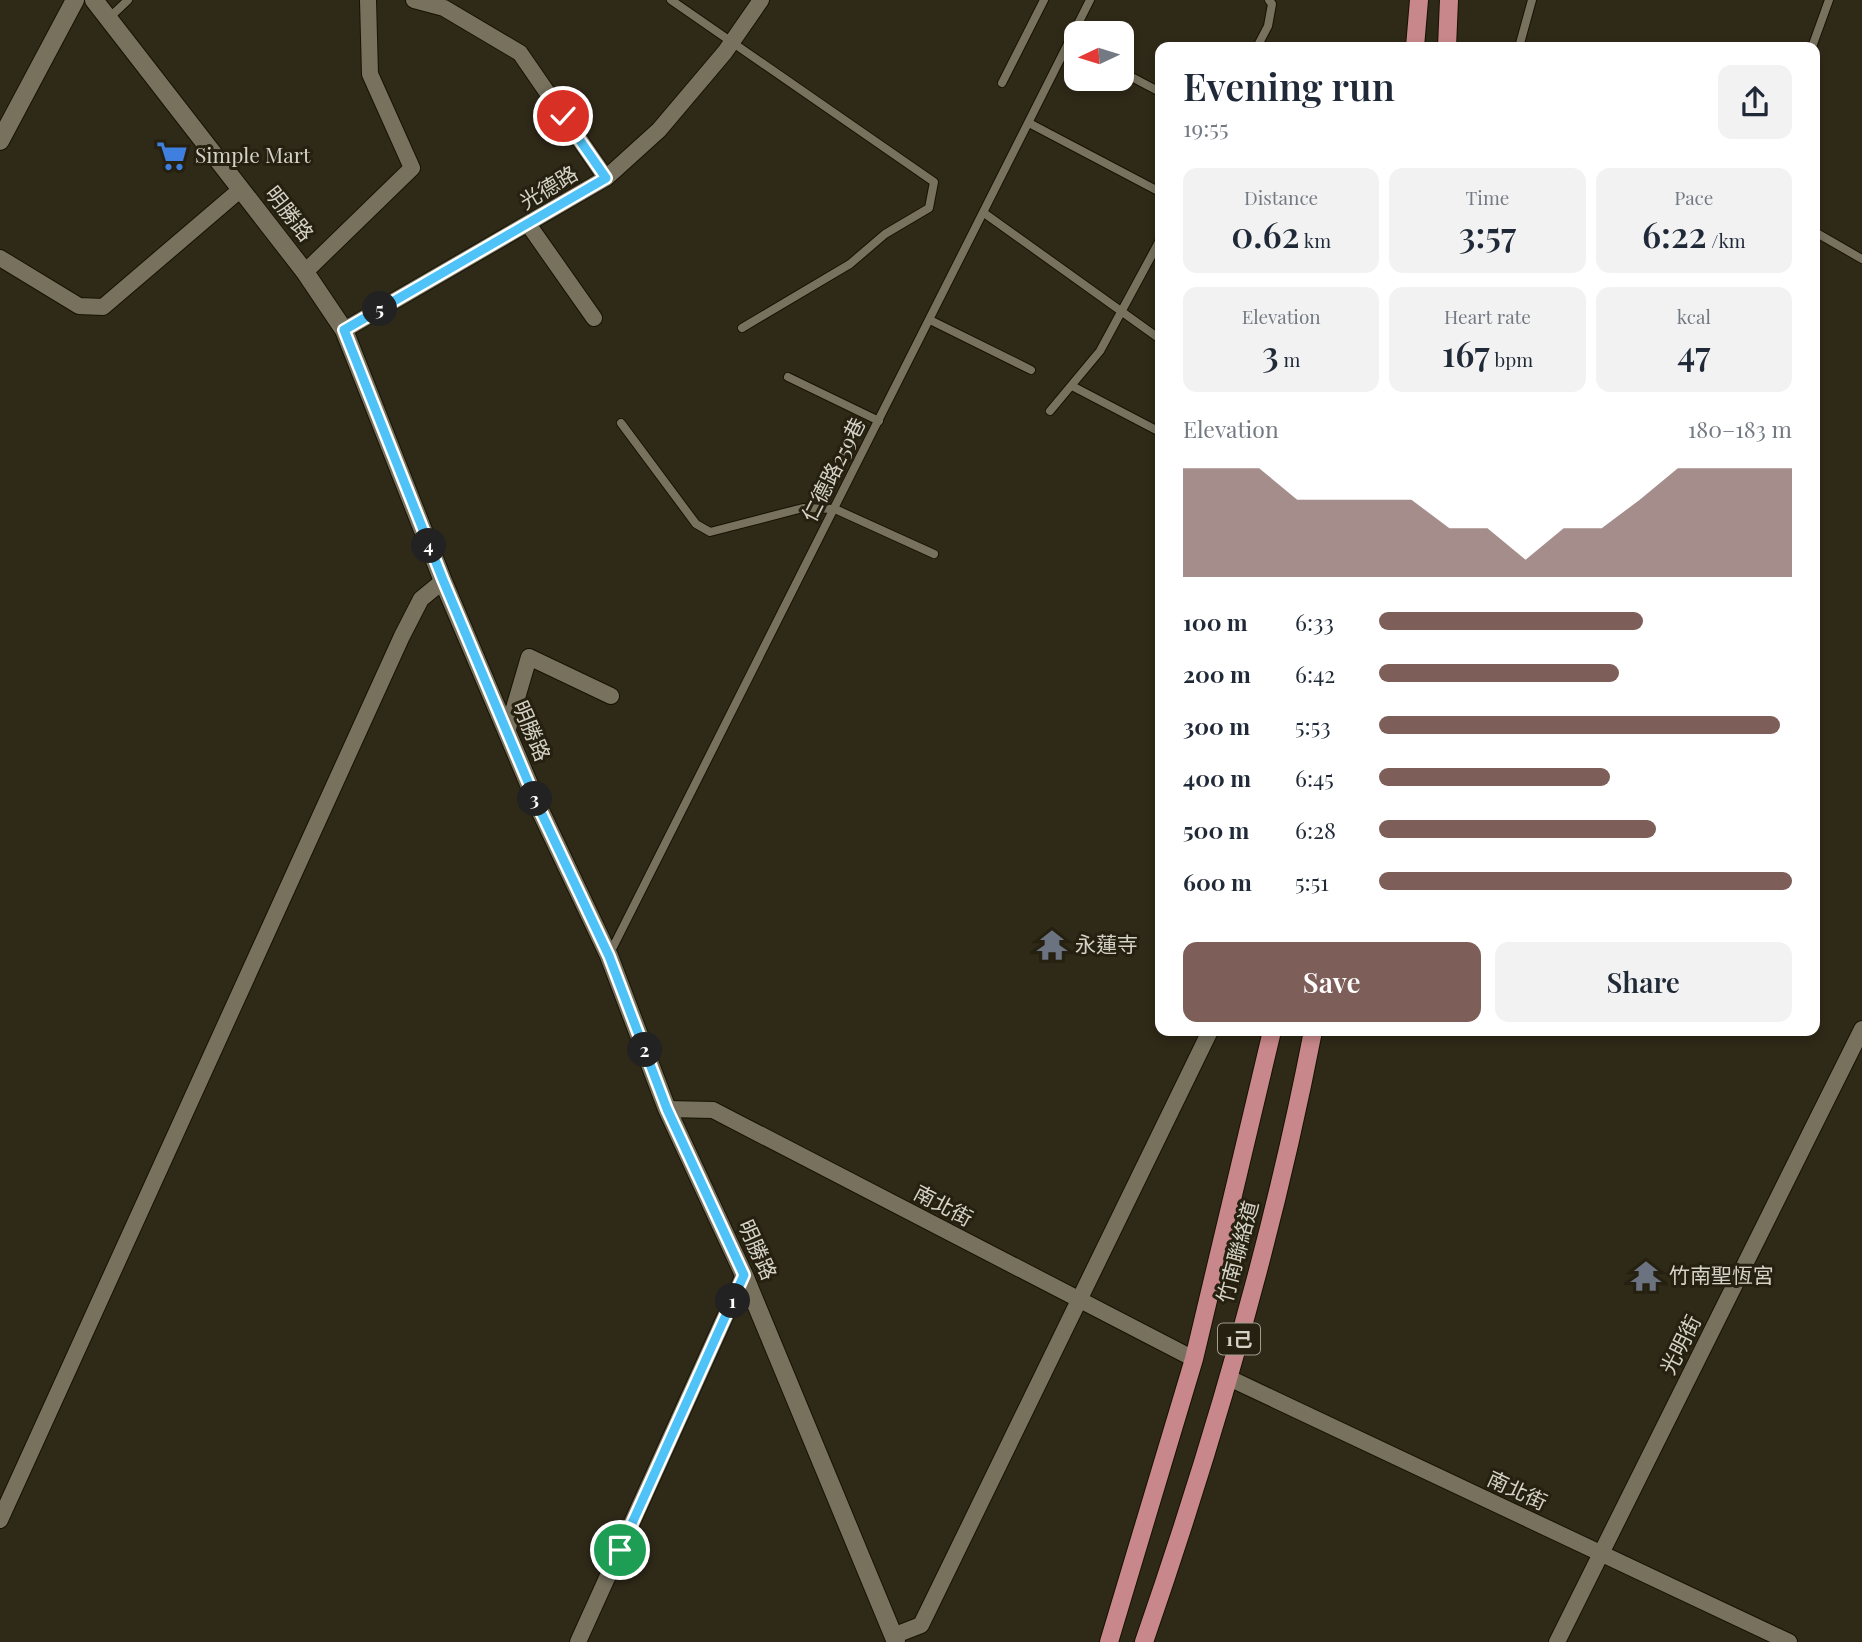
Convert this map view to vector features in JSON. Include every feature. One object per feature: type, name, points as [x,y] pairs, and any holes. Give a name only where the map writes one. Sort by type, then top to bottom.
[{"type":"main road","points":[[1415,42],[1419,0]]},
{"type":"main road","points":[[1447,42],[1449,0]]},
{"type":"main road","name":"竹南聯絡道","points":[[1109,1642],[1194,1359],[1271,1036]]},
{"type":"main road","name":"竹南聯絡道","points":[[1143,1642],[1228,1378],[1292,1139],[1312,1036]]},
{"type":"street","points":[[0,141],[6,112],[75,0]]},
{"type":"street","name":"明勝路","points":[[94,0],[305,272],[344,330],[506,732],[609,956],[667,1109],[744,1275],[894,1639]]},
{"type":"street","points":[[305,272],[412,168],[370,74],[368,0]]},
{"type":"street","points":[[414,0],[444,8],[520,53],[606,178]]},
{"type":"street","name":"光德路","points":[[344,330],[606,178],[659,130],[731,43],[761,0]]},
{"type":"street","points":[[0,258],[79,306],[103,307],[241,190]]},
{"type":"street","points":[[528,225],[594,318]]},
{"type":"street","points":[[0,1520],[402,636],[421,599],[443,580]]},
{"type":"street","points":[[506,732],[529,657],[611,696]]},
{"type":"street","name":"光明街","points":[[1557,1642],[1862,1029]]},
{"type":"street","points":[[894,1639],[921,1625],[1208,1036]]},
{"type":"street","name":"南北街","points":[[667,1109],[713,1110],[1194,1359]]},
{"type":"street","points":[[578,1642],[744,1275]]},
{"type":"street","name":"南北街","points":[[1228,1378],[1789,1642]]},
{"type":"lane","points":[[109,18],[128,0]]},
{"type":"lane","points":[[671,0],[934,183],[929,208],[885,234],[850,264],[743,328]]},
{"type":"lane","points":[[1002,83],[1044,0]]},
{"type":"lane","name":"仁德路259巷","points":[[1082,21],[1090,0]]},
{"type":"lane","points":[[1260,42],[1268,26],[1272,4],[1269,0]]},
{"type":"lane","points":[[1520,42],[1532,0]]},
{"type":"lane","points":[[1814,42],[1829,0]]},
{"type":"lane","name":"仁德路259巷","points":[[609,956],[1029,123],[1064,61]]},
{"type":"lane","points":[[1134,78],[1155,89]]},
{"type":"lane","points":[[1029,123],[1155,189]]},
{"type":"lane","points":[[984,213],[1155,336]]},
{"type":"lane","points":[[1820,235],[1862,259]]},
{"type":"lane","points":[[1050,411],[1100,351],[1155,249]]},
{"type":"lane","points":[[930,320],[1031,370]]},
{"type":"lane","points":[[788,377],[879,421]]},
{"type":"lane","points":[[1072,386],[1155,429]]},
{"type":"lane","points":[[621,424],[696,524],[710,531],[803,508],[835,509],[934,554]]},
{"type":"place","name":"Simple Mart","points":[[172,156]]},
{"type":"place","name":"永蓮寺","points":[[1052,945]]},
{"type":"place","name":"竹南聖恆宮","points":[[1646,1276]]},
{"type":"route","points":[[563,116],[606,178],[344,330],[443,580],[539,808],[609,956],[667,1109],[744,1275],[620,1550]]}]
